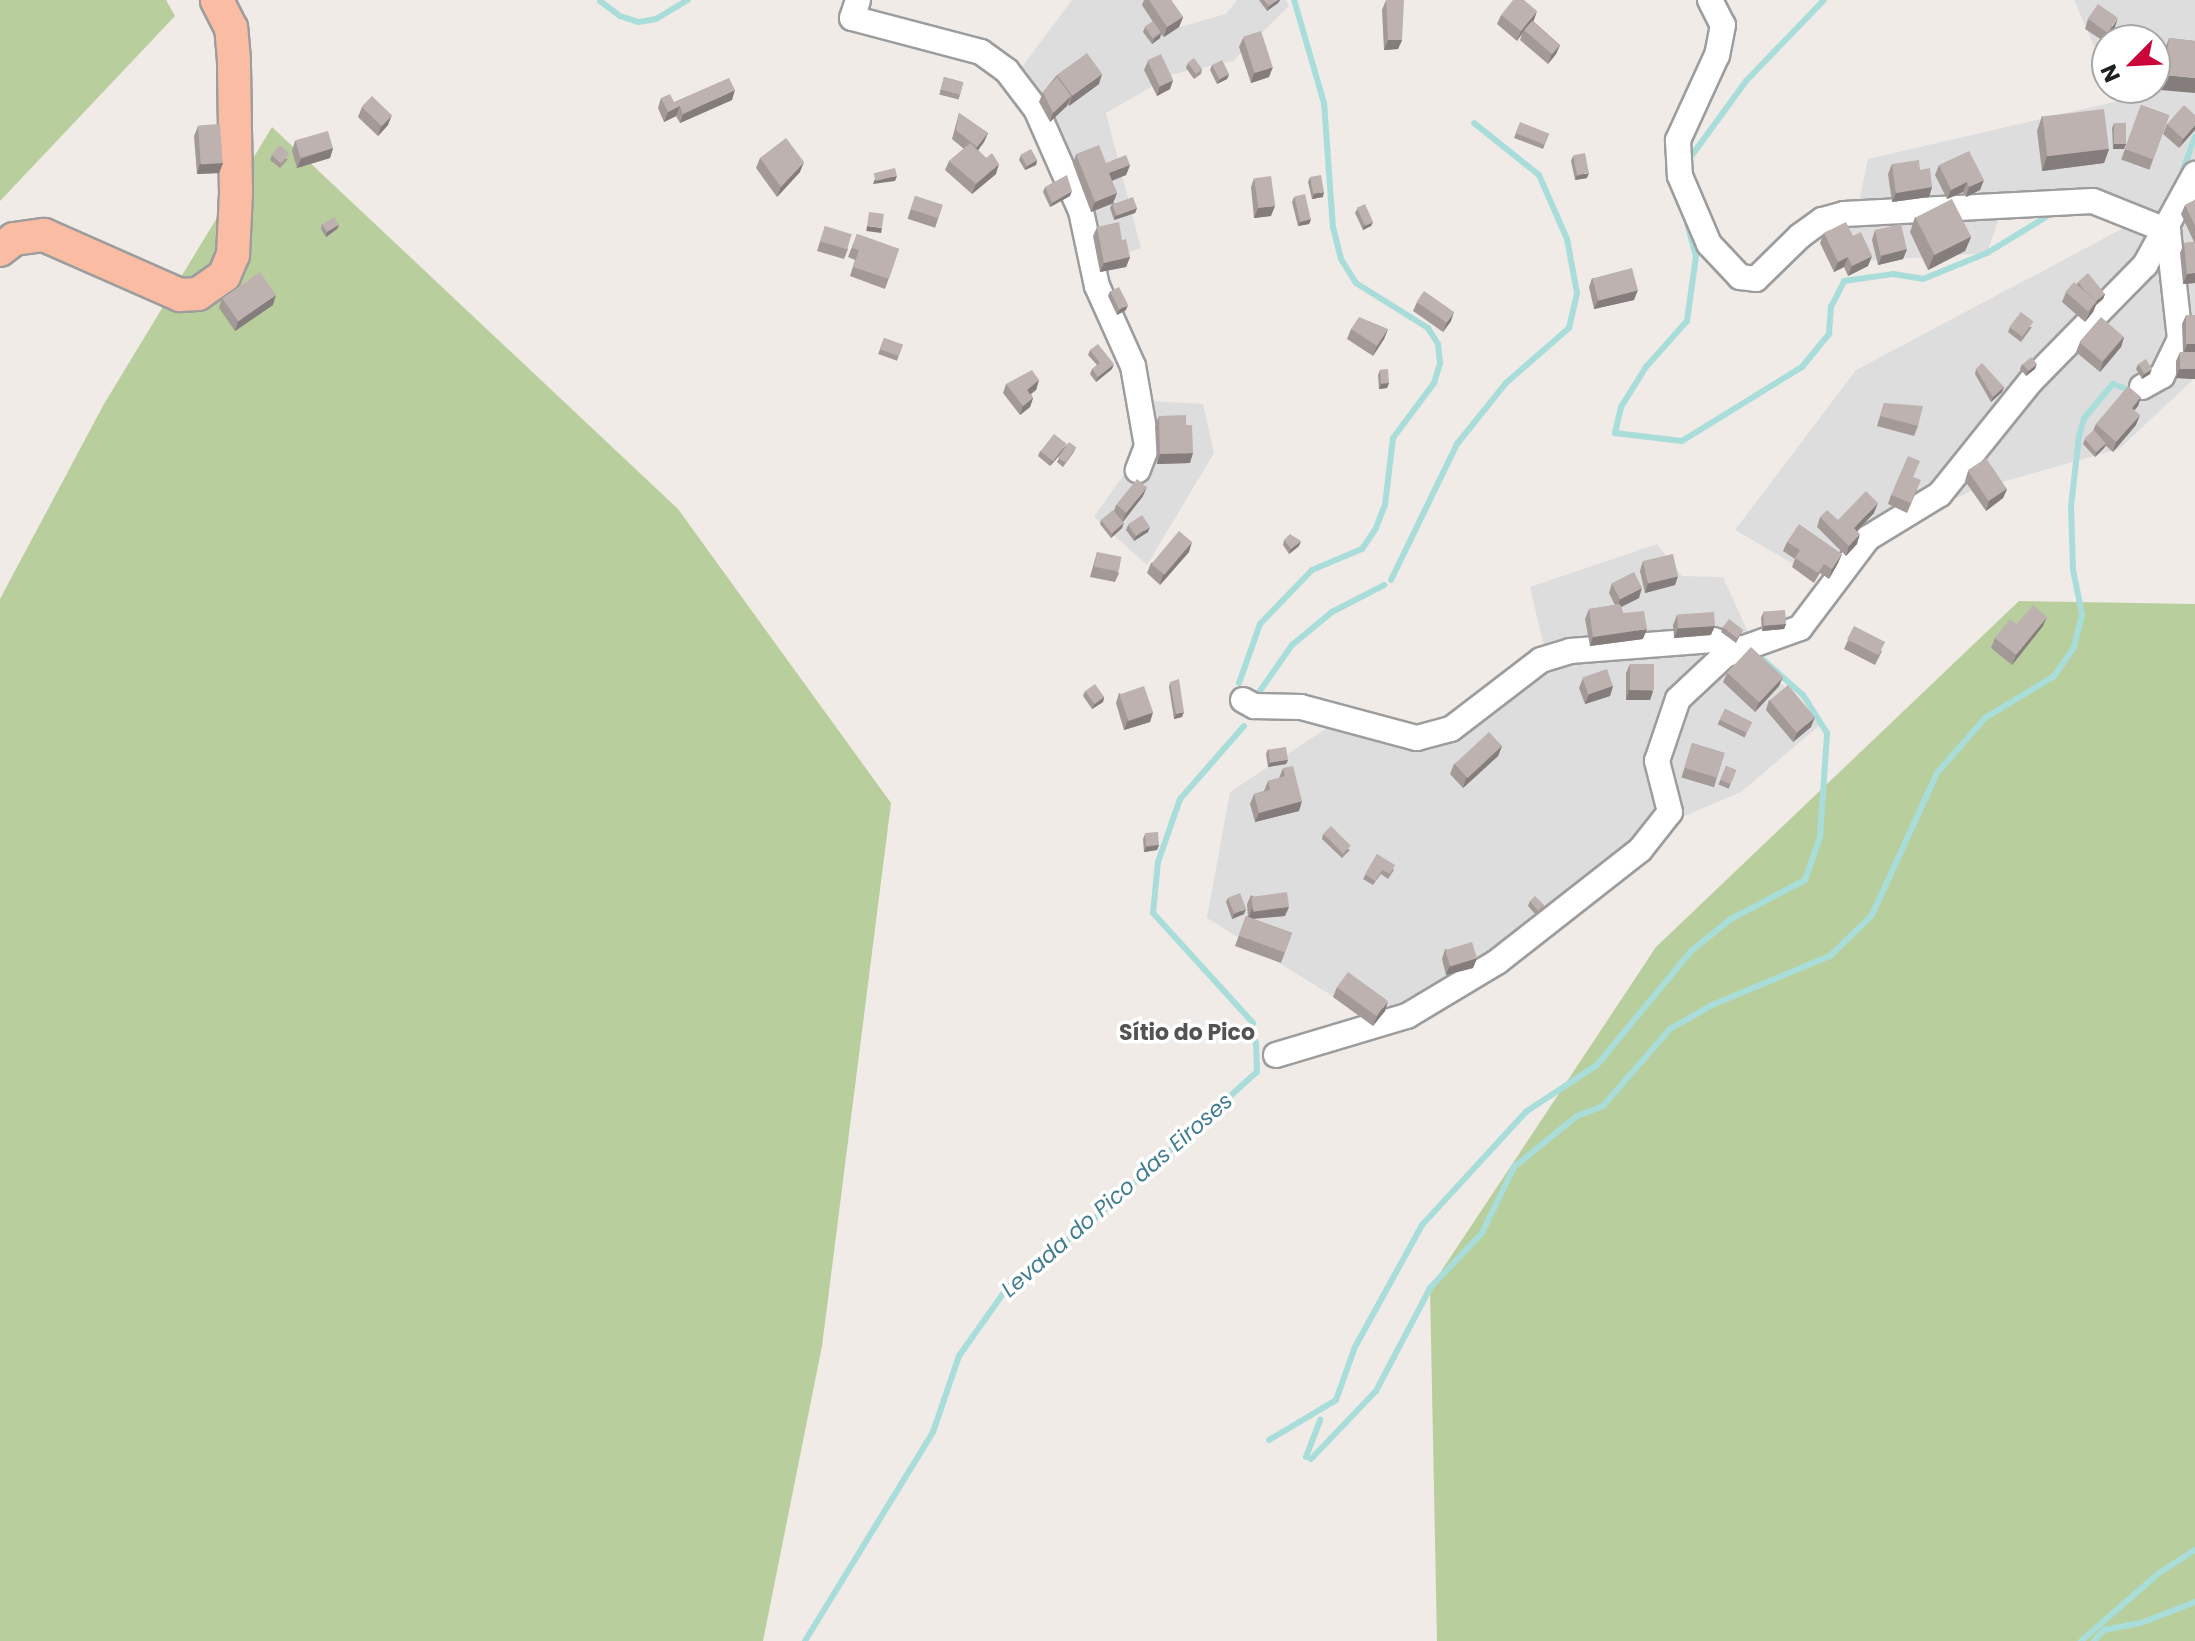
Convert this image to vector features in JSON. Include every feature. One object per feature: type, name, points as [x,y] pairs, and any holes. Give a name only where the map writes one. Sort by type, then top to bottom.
[{"type":"main road","points":[[0,250],[14,239],[44,235],[180,295],[198,294],[224,276],[234,240],[234,60],[231,28],[217,0]]},
{"type":"street","points":[[858,0],[852,18],[952,40],[981,52],[1007,71],[1036,109],[1081,211],[1097,286],[1133,366],[1147,446],[1138,470]]},
{"type":"street","points":[[1710,0],[1723,25],[1717,55],[1678,140],[1680,176],[1709,244],[1740,277],[1756,279],[1800,236],[1822,220],[1844,214],[2093,201],[2168,231]]},
{"type":"street","points":[[1276,1055],[1407,1016],[1497,962],[1640,850],[1670,812],[1657,761],[1678,699],[1725,655],[1800,628],[1868,538],[1940,494],[2031,381],[2145,265],[2168,231],[2195,174]]},
{"type":"street","points":[[2142,387],[2162,376],[2180,339],[2168,231]]},
{"type":"street","points":[[1243,700],[1254,706],[1301,707],[1417,738],[1451,729],[1541,660],[1570,651],[1713,640],[1740,649]]},
{"type":"shaded area","points":[[1072,0],[1153,0],[1173,29],[1226,14],[1237,0],[1286,0],[1289,6],[1233,61],[1174,74],[1106,113],[1141,248],[1090,266],[1044,138],[1009,84]]},
{"type":"shaded area","points":[[2074,0],[2195,0],[2195,378],[2119,449],[1974,490],[1800,568],[1735,530],[1856,370],[2135,222],[2107,198],[2005,201],[1987,253],[1839,263],[1816,227],[1858,207],[1868,159],[2105,104],[2171,104],[2171,24],[2091,24],[2091,39]]},
{"type":"shaded area","points":[[1147,401],[1203,404],[1214,453],[1147,565],[1094,517],[1150,437]]},
{"type":"shaded area","points":[[1657,544],[1682,576],[1723,577],[1761,661],[1820,725],[1741,792],[1673,821],[1411,1011],[1371,1020],[1207,918],[1230,792],[1345,716],[1441,733],[1545,651],[1530,587]]},
{"type":"green space","points":[[0,0],[166,0],[175,16],[0,201]]},
{"type":"green space","points":[[272,127],[678,509],[891,803],[822,1346],[763,1641],[0,1641],[0,599],[104,404]]},
{"type":"green space","points":[[2019,601],[2195,604],[2195,1641],[1437,1641],[1430,1288],[1656,947]]},
{"type":"building","points":[[1149,0],[1171,0],[1183,17],[1167,27]]},
{"type":"building","points":[[1264,0],[1278,0],[1269,6]]},
{"type":"building","points":[[1386,0],[1404,0],[1402,40],[1388,40]]},
{"type":"building","points":[[1513,0],[1524,0],[1537,11],[1521,31],[1501,15]]},
{"type":"building","points":[[2098,4],[2118,18],[2113,24],[2095,24],[2088,19]]},
{"type":"building","points":[[1153,21],[1161,33],[1153,38],[1145,27]]},
{"type":"building","points":[[1532,21],[1560,45],[1552,54],[1524,30]]},
{"type":"building","points":[[1261,31],[1273,67],[1255,73],[1243,37]]},
{"type":"building","points":[[2171,38],[2195,41],[2195,78],[2171,76]]},
{"type":"building","points":[[1087,53],[1102,74],[1072,96],[1057,75]]},
{"type":"building","points":[[1161,54],[1173,80],[1160,87],[1147,60]]},
{"type":"building","points":[[1194,58],[1202,69],[1196,74],[1188,63]]},
{"type":"building","points":[[1222,60],[1229,74],[1219,79],[1212,65]]},
{"type":"building","points":[[944,77],[963,82],[960,95],[941,90]]},
{"type":"building","points":[[1057,77],[1071,96],[1053,113],[1043,92]]},
{"type":"building","points":[[729,78],[735,90],[683,114],[680,106],[668,112],[661,98],[670,94],[674,102]]},
{"type":"building","points":[[372,96],[392,115],[382,126],[362,107]]},
{"type":"building","points":[[2141,105],[2169,115],[2153,159],[2125,149]]},
{"type":"building","points":[[2184,105],[2195,115],[2195,125],[2183,139],[2167,124]]},
{"type":"building","points":[[2104,109],[2109,149],[2047,156],[2042,117]]},
{"type":"building","points":[[959,113],[988,133],[977,147],[956,130]]},
{"type":"building","points":[[1520,122],[1549,134],[1544,145],[1516,133]]},
{"type":"building","points":[[2114,123],[2126,123],[2126,144],[2114,144]]},
{"type":"building","points":[[220,124],[223,163],[201,164],[198,126]]},
{"type":"building","points":[[328,131],[333,148],[300,158],[295,140]]},
{"type":"building","points":[[786,138],[804,162],[781,187],[760,158]]},
{"type":"building","points":[[970,143],[986,158],[992,153],[999,164],[976,184],[949,161]]},
{"type":"building","points":[[280,145],[290,154],[281,163],[271,155]]},
{"type":"building","points":[[1099,145],[1106,163],[1126,155],[1130,165],[1109,173],[1117,193],[1095,202],[1076,154]]},
{"type":"building","points":[[1031,149],[1037,160],[1027,166],[1021,155]]},
{"type":"building","points":[[1969,151],[1984,180],[1969,187],[1967,182],[1951,190],[1939,165]]},
{"type":"building","points":[[1585,153],[1589,173],[1577,175],[1573,155]]},
{"type":"building","points":[[1919,160],[1920,170],[1930,168],[1932,187],[1896,193],[1892,164]]},
{"type":"building","points":[[895,168],[897,176],[876,181],[874,173]]},
{"type":"building","points":[[1067,175],[1072,191],[1052,203],[1045,187]]},
{"type":"building","points":[[1321,175],[1324,192],[1313,194],[1310,177]]},
{"type":"building","points":[[1271,176],[1275,206],[1258,208],[1254,178]]},
{"type":"building","points":[[1305,194],[1311,219],[1300,222],[1294,196]]},
{"type":"building","points":[[915,196],[943,205],[938,218],[911,209]]},
{"type":"building","points":[[1133,197],[1137,208],[1116,216],[1112,205]]},
{"type":"building","points":[[1952,199],[1971,236],[1935,255],[1915,218]]},
{"type":"building","points":[[2195,200],[2195,226],[2185,205]]},
{"type":"building","points":[[1365,204],[1373,222],[1365,226],[1357,208]]},
{"type":"building","points":[[869,212],[884,214],[882,228],[867,226]]},
{"type":"building","points":[[334,217],[339,225],[327,232],[322,224]]},
{"type":"building","points":[[1119,222],[1122,240],[1126,239],[1130,257],[1104,263],[1097,227]]},
{"type":"building","points":[[1846,222],[1853,236],[1861,232],[1872,256],[1852,266],[1848,257],[1838,262],[1824,233]]},
{"type":"building","points":[[1901,224],[1907,249],[1881,255],[1875,230]]},
{"type":"building","points":[[825,226],[852,234],[847,249],[820,241]]},
{"type":"building","points":[[857,234],[899,249],[889,279],[853,267],[859,250],[852,248]]},
{"type":"building","points":[[2195,242],[2195,273],[2187,274],[2184,243]]},
{"type":"building","points":[[1632,268],[1638,290],[1598,301],[1592,279]]},
{"type":"building","points":[[260,272],[276,295],[238,321],[222,298]]},
{"type":"building","points":[[2088,273],[2105,294],[2096,301],[2078,282]]},
{"type":"building","points":[[2074,282],[2097,302],[2088,311],[2065,292]]},
{"type":"building","points":[[1119,287],[1128,305],[1119,309],[1110,292]]},
{"type":"building","points":[[1424,291],[1454,312],[1447,323],[1417,302]]},
{"type":"building","points":[[2021,312],[2034,322],[2022,337],[2009,327]]},
{"type":"building","points":[[2186,315],[2195,315],[2195,344],[2186,344]]},
{"type":"building","points":[[1359,317],[1388,329],[1377,346],[1351,329]]},
{"type":"building","points":[[2101,317],[2124,337],[2102,362],[2079,342]]},
{"type":"building","points":[[884,338],[903,345],[899,356],[880,349]]},
{"type":"building","points":[[1098,344],[1114,364],[1098,377],[1092,369],[1100,363],[1090,350]]},
{"type":"building","points":[[2180,352],[2195,352],[2195,369],[2180,369]]},
{"type":"building","points":[[2031,357],[2037,364],[2029,371],[2023,364]]},
{"type":"building","points":[[2146,359],[2152,369],[2144,374],[2138,364]]},
{"type":"building","points":[[1982,363],[2004,387],[1993,397],[1976,369]]},
{"type":"building","points":[[1388,369],[1389,383],[1381,384],[1380,370]]},
{"type":"building","points":[[1032,370],[1039,380],[1027,390],[1033,398],[1023,406],[1006,384]]},
{"type":"building","points":[[2128,386],[2141,397],[2132,408],[2140,415],[2116,442],[2096,424]]},
{"type":"building","points":[[1884,403],[1923,406],[1918,426],[1880,416]]},
{"type":"building","points":[[1186,415],[1186,425],[1192,425],[1193,453],[1160,454],[1159,416]]},
{"type":"building","points":[[2094,430],[2106,444],[2096,452],[2084,439]]},
{"type":"building","points":[[1054,434],[1067,444],[1053,461],[1040,451]]},
{"type":"building","points":[[1069,442],[1076,447],[1065,463],[1058,457]]},
{"type":"building","points":[[1908,456],[1920,461],[1913,477],[1921,480],[1911,503],[1891,495]]},
{"type":"building","points":[[1986,458],[2007,489],[1988,501],[1968,470]]},
{"type":"building","points":[[1137,479],[1147,487],[1126,513],[1116,505]]},
{"type":"building","points":[[1866,491],[1878,503],[1854,528],[1860,534],[1849,546],[1820,517],[1827,510],[1838,520]]},
{"type":"building","points":[[1113,510],[1124,523],[1112,533],[1101,520]]},
{"type":"building","points":[[1142,515],[1150,527],[1136,536],[1128,525]]},
{"type":"building","points":[[1799,524],[1842,554],[1832,569],[1824,564],[1818,573],[1795,558],[1800,550],[1787,542]]},
{"type":"building","points":[[1179,531],[1192,542],[1164,575],[1151,564]]},
{"type":"building","points":[[1290,534],[1301,541],[1291,549],[1284,540]]},
{"type":"building","points":[[1097,552],[1122,557],[1119,571],[1094,567]]},
{"type":"building","points":[[1673,554],[1678,576],[1648,583],[1643,561]]},
{"type":"building","points":[[1634,572],[1642,588],[1620,599],[1612,583]]},
{"type":"building","points":[[1620,604],[1623,613],[1644,611],[1647,629],[1593,637],[1589,609]]},
{"type":"building","points":[[2033,605],[2047,617],[2016,655],[1995,638],[2010,619],[2017,624]]},
{"type":"building","points":[[1785,610],[1786,624],[1764,626],[1763,612]]},
{"type":"building","points":[[1714,612],[1715,626],[1678,629],[1677,615]]},
{"type":"building","points":[[1729,619],[1743,630],[1737,638],[1723,627]]},
{"type":"building","points":[[1854,626],[1885,642],[1878,655],[1847,639]]},
{"type":"building","points":[[1751,647],[1783,677],[1759,703],[1727,673]]},
{"type":"building","points":[[1630,664],[1654,664],[1654,690],[1630,690]]},
{"type":"building","points":[[1607,669],[1613,686],[1588,694],[1582,677]]},
{"type":"building","points":[[1179,679],[1184,712],[1176,714],[1170,682]]},
{"type":"building","points":[[1095,684],[1104,697],[1094,704],[1085,691]]},
{"type":"building","points":[[1788,685],[1815,717],[1797,733],[1770,700]]},
{"type":"building","points":[[1144,686],[1153,712],[1129,721],[1119,694]]},
{"type":"building","points":[[1725,709],[1752,722],[1747,733],[1720,720]]},
{"type":"building","points":[[1489,732],[1502,746],[1468,778],[1455,764]]},
{"type":"building","points":[[1692,743],[1725,753],[1717,778],[1684,768]]},
{"type":"building","points":[[1286,747],[1288,760],[1270,763],[1268,750]]},
{"type":"building","points":[[1293,766],[1302,801],[1259,813],[1254,794],[1270,790],[1268,781],[1285,776],[1283,768]]},
{"type":"building","points":[[1726,766],[1736,770],[1731,784],[1720,780]]},
{"type":"building","points":[[1331,826],[1351,846],[1343,854],[1323,834]]},
{"type":"building","points":[[1158,832],[1159,845],[1146,846],[1145,833]]},
{"type":"building","points":[[1377,854],[1395,865],[1390,874],[1382,870],[1375,881],[1365,874]]},
{"type":"building","points":[[1287,892],[1289,907],[1253,912],[1251,897]]},
{"type":"building","points":[[1240,893],[1246,909],[1234,914],[1228,898]]},
{"type":"building","points":[[1535,896],[1544,905],[1538,911],[1530,901]]},
{"type":"building","points":[[1246,916],[1292,933],[1285,952],[1239,936]]},
{"type":"building","points":[[1472,942],[1477,958],[1450,966],[1445,950]]},
{"type":"building","points":[[1348,972],[1388,1001],[1376,1016],[1337,987]]},
{"type":"waterway","points":[[600,1],[620,16],[639,22],[656,19],[688,0]]},
{"type":"waterway","points":[[1239,683],[1260,624],[1312,570],[1362,549],[1376,528],[1385,505],[1393,438],[1434,383],[1440,363],[1438,344],[1428,328],[1356,283],[1341,259],[1333,228],[1324,103],[1294,0]]},
{"type":"waterway","points":[[1687,162],[1746,81],[1824,0]]},
{"type":"waterway","name":"Levada do Pico das Eiroses","points":[[1391,580],[1457,444],[1506,383],[1569,328],[1577,293],[1567,239],[1539,175],[1474,123]]},
{"type":"waterway","points":[[2180,178],[2195,137]]},
{"type":"waterway","points":[[1686,219],[1696,256],[1687,321],[1646,367],[1621,407],[1615,433],[1682,441],[1802,367],[1829,334],[1831,307],[1844,281],[1893,274],[1923,279],[1987,253],[2046,217]]},
{"type":"waterway","points":[[1311,1459],[1376,1391],[1430,1288],[1482,1233],[1514,1167],[1577,1116],[1603,1106],[1670,1029],[1712,1005],[1830,956],[1872,915],[1937,773],[1985,718],[2054,676],[2074,647],[2082,614],[2073,570],[2071,507],[2079,436],[2084,418],[2113,384],[2131,391]]},
{"type":"waterway","name":"Levada do Pico das Eiroses","points":[[1255,698],[1292,645],[1332,612],[1384,585]]},
{"type":"waterway","points":[[1269,1440],[1336,1400],[1355,1347],[1422,1225],[1527,1111],[1597,1065],[1691,951],[1731,919],[1805,880],[1820,837],[1827,733],[1803,695],[1760,657]]},
{"type":"waterway","name":"Levada do Pico das Eiroses","points":[[1244,726],[1180,799],[1158,862],[1153,913],[1253,1023]]},
{"type":"waterway","name":"Levada do Pico das Eiroses","points":[[805,1641],[933,1432],[959,1356],[1007,1288],[1093,1220],[1257,1072],[1256,1042]]},
{"type":"waterway","points":[[1306,1457],[1320,1420]]},
{"type":"waterway","points":[[2081,1641],[2159,1573],[2195,1550]]},
{"type":"waterway","points":[[2094,1641],[2104,1630],[2141,1623],[2195,1602]]},
{"type":"district","name":"Sítio do Pico","points":[[1187,1033]]}]
